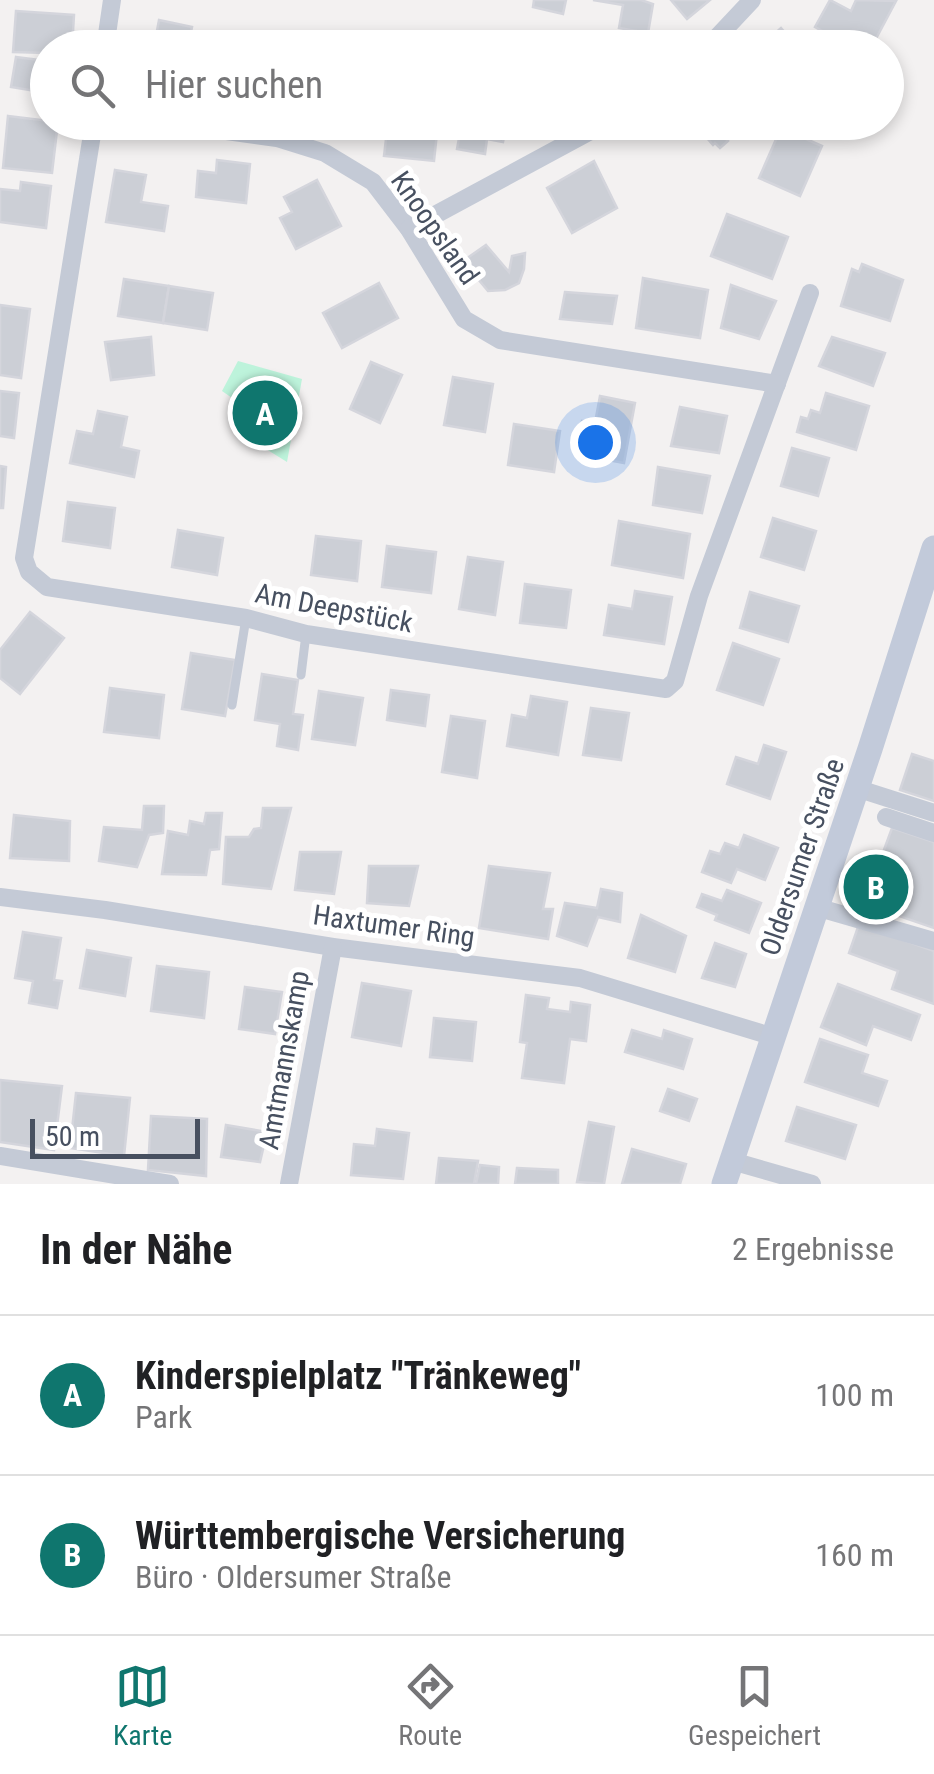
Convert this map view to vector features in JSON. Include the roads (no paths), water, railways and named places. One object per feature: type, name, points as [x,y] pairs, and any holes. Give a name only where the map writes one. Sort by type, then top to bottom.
[{"type":"main road","name":"Oldersumer Straße","points":[[728,1172],[934,548]]},
{"type":"street","points":[[108,30],[112,0]]},
{"type":"street","points":[[724,30],[752,0]]},
{"type":"street","name":"Am Deepstück","points":[[91,140],[24,558],[29,572],[48,587],[246,618],[306,634],[666,689],[675,681],[699,596],[810,292]]},
{"type":"street","name":"Knoopsland","points":[[284,140],[325,152],[373,182],[409,229],[464,319],[500,340],[777,384]]},
{"type":"street","points":[[409,229],[574,140]]},
{"type":"street","points":[[856,788],[934,813]]},
{"type":"street","points":[[886,817],[934,833]]},
{"type":"street","name":"Haxtumer Ring","points":[[0,898],[580,978],[774,1037]]},
{"type":"street","points":[[816,906],[934,941]]},
{"type":"street","name":"Amtmannskamp","points":[[289,1184],[333,946]]},
{"type":"street","points":[[0,1156],[170,1184]]},
{"type":"street","points":[[728,1172],[812,1184]]},
{"type":"lane","points":[[232,705],[246,618]]},
{"type":"lane","points":[[301,675],[306,634]]},
{"type":"place","name":"Kinderspielplatz \"Tränkeweg\"","points":[[265,413]]},
{"type":"place","name":"Württembergische Versicherung","points":[[876,887]]}]
